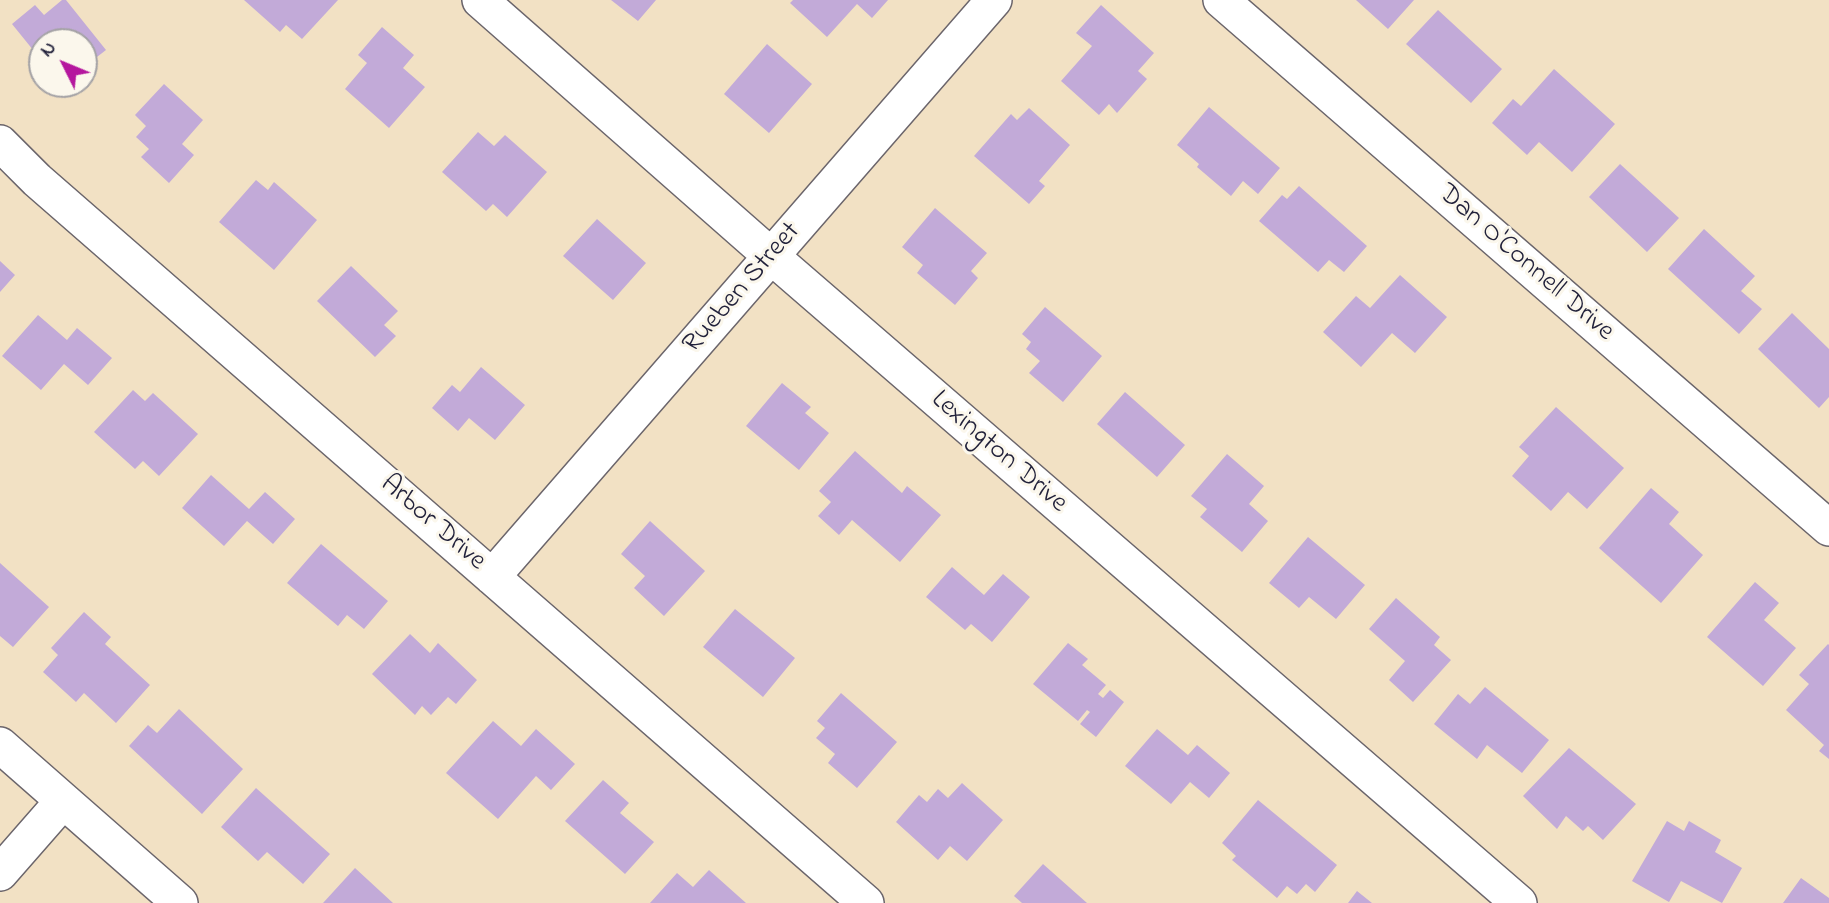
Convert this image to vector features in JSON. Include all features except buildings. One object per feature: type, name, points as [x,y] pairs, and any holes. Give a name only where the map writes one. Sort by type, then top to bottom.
[{"type":"street","name":"Lexington Drive","points":[[480,0],[771,256],[1519,903]]},
{"type":"street","name":"Rueben Street","points":[[492,577],[994,0]]},
{"type":"street","name":"Dan O'Connell Drive","points":[[1221,0],[1829,528]]},
{"type":"street","name":"Arbor Drive","points":[[0,142],[37,180],[866,903]]},
{"type":"street","points":[[0,745],[180,903]]},
{"type":"street","points":[[0,873],[63,801]]}]
